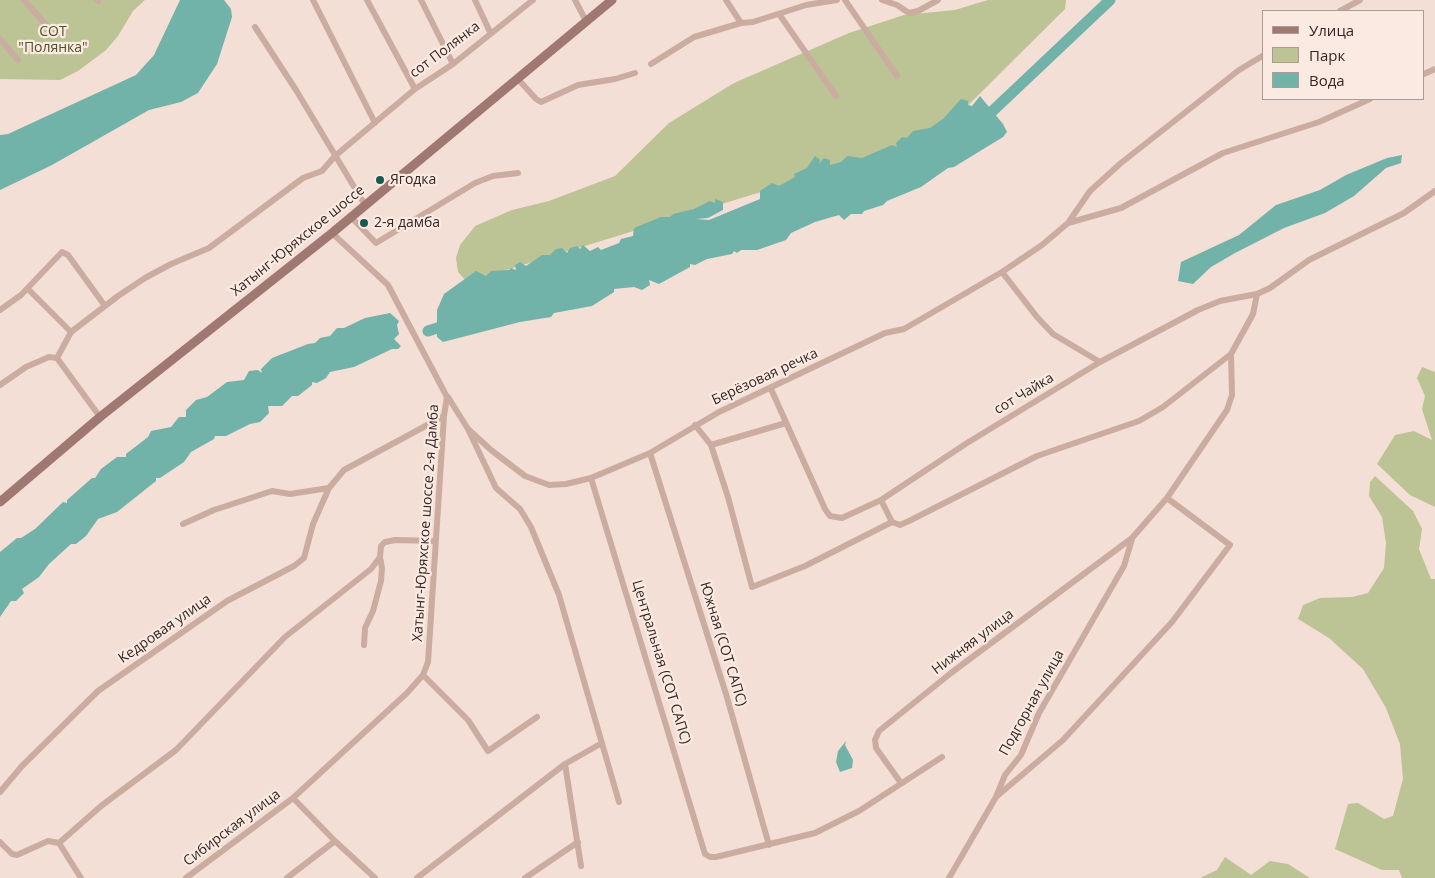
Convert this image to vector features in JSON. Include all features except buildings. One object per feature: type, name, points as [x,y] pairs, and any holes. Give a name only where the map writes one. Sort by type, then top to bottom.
[{"type":"main road","name":"Хатынг-Юряхское шоссе","points":[[0,502],[100,417],[332,233],[612,0]]},
{"type":"street","points":[[24,0],[53,33]]},
{"type":"street","points":[[313,0],[374,123]]},
{"type":"street","points":[[367,0],[415,89]]},
{"type":"street","points":[[421,0],[453,64]]},
{"type":"street","points":[[475,0],[490,32]]},
{"type":"street","name":"сот Полянка","points":[[71,332],[105,306],[171,264],[209,248],[303,178],[322,171],[335,156],[415,89],[453,64],[526,2],[534,0]]},
{"type":"street","points":[[575,0],[586,21]]},
{"type":"street","points":[[726,0],[740,23]]},
{"type":"street","points":[[651,64],[694,37],[740,23],[753,22],[806,5],[837,0]]},
{"type":"street","points":[[845,0],[897,76]]},
{"type":"street","points":[[882,0],[909,13],[918,11],[938,0]]},
{"type":"street","points":[[1342,10],[1360,0]]},
{"type":"street","points":[[779,14],[836,96]]},
{"type":"street","points":[[255,27],[296,90],[365,205]]},
{"type":"street","points":[[0,39],[18,60]]},
{"type":"street","points":[[1068,223],[1090,191],[1121,163],[1240,70],[1262,56]]},
{"type":"street","points":[[518,78],[536,99],[542,102],[578,85],[614,79],[634,73]]},
{"type":"street","points":[[1068,223],[1121,208],[1223,154],[1319,122],[1368,100]]},
{"type":"street","points":[[350,217],[376,243],[475,184],[493,176],[518,173]]},
{"type":"street","name":"сот Чайка","points":[[786,423],[825,509],[830,516],[842,518],[880,500],[967,443],[1100,362],[1198,310],[1220,301],[1257,294],[1270,288],[1308,260],[1404,213],[1435,191]]},
{"type":"street","name":"Берёзовая речка","points":[[468,429],[491,450],[525,476],[548,485],[566,484],[591,478],[650,453],[719,412],[772,389],[885,333],[904,329],[1002,272],[1042,246],[1068,223]]},
{"type":"street","name":"Хатынг-Юряхское шоссе 2-я Дамба","points":[[294,798],[384,716],[422,675],[430,649],[444,416],[447,396],[388,285],[332,233]]},
{"type":"street","points":[[0,310],[28,289],[58,254],[65,252],[105,306]]},
{"type":"street","points":[[1002,272],[1037,317],[1054,334],[1100,362]]},
{"type":"street","points":[[28,289],[71,332],[57,358]]},
{"type":"street","points":[[695,426],[711,445],[728,497],[752,588],[805,566],[892,522],[900,524],[909,521],[1037,456],[1139,420],[1163,407],[1230,354],[1253,314],[1257,294]]},
{"type":"street","points":[[1132,538],[1168,498],[1227,410],[1232,395],[1230,354]]},
{"type":"street","points":[[0,385],[26,367],[49,358],[57,358]]},
{"type":"street","points":[[57,358],[100,417]]},
{"type":"street","points":[[711,445],[786,423],[772,389]]},
{"type":"street","points":[[447,396],[468,429],[496,488],[520,509],[531,528],[559,595],[619,802]]},
{"type":"street","name":"Кедровая улица","points":[[0,792],[22,766],[98,691],[227,601],[294,566],[304,558],[313,524],[329,488],[344,470],[444,416]]},
{"type":"street","name":"Южная (СОТ САПС)","points":[[650,453],[726,694],[768,845]]},
{"type":"street","name":"Центральная (СОТ САПС)","points":[[591,478],[706,854],[710,857],[716,857],[768,845]]},
{"type":"street","points":[[183,524],[214,510],[272,491],[290,494],[329,488]]},
{"type":"street","points":[[996,797],[1063,740],[1172,622],[1230,545],[1168,498]]},
{"type":"street","points":[[880,500],[892,522]]},
{"type":"street","name":"Нижняя улица","points":[[901,783],[876,748],[875,740],[879,732],[951,673],[1132,538]]},
{"type":"street","name":"Подгорная улица","points":[[949,878],[996,797],[1005,775],[1021,755],[1039,713],[1124,566],[1132,538]]},
{"type":"street","points":[[364,645],[365,628],[373,612],[381,580],[381,546],[390,540],[436,541]]},
{"type":"street","points":[[58,843],[101,806],[176,750],[285,637],[362,577],[380,556]]},
{"type":"street","points":[[422,675],[468,720],[488,751],[537,717]]},
{"type":"street","points":[[417,878],[565,764],[602,743]]},
{"type":"street","points":[[768,845],[814,832],[859,811],[942,757]]},
{"type":"street","points":[[565,764],[581,866]]},
{"type":"street","points":[[294,798],[335,841],[375,878]]},
{"type":"street","name":"Сибирская улица","points":[[186,878],[294,798]]},
{"type":"street","points":[[0,842],[12,854],[17,855],[48,841],[58,843],[81,878]]},
{"type":"street","points":[[287,878],[335,841]]},
{"type":"street","points":[[525,878],[578,842]]},
{"type":"green space","name":"СОТ \"Полянка\"","points":[[0,0],[145,0],[133,11],[118,36],[106,50],[78,71],[60,80],[0,79]]},
{"type":"green space","points":[[988,0],[1066,0],[1065,9],[934,139],[467,282],[458,272],[456,258],[460,245],[475,226],[512,210],[549,201],[615,176],[669,123],[734,83],[849,33],[904,15],[955,10]]},
{"type":"green space","points":[[1422,367],[1435,372],[1435,507],[1410,495],[1377,464],[1395,435],[1414,431],[1432,440],[1422,409],[1425,396],[1417,378]]},
{"type":"green space","points":[[1375,476],[1413,511],[1422,529],[1419,549],[1431,579],[1435,579],[1435,878],[1402,878],[1399,870],[1382,870],[1335,849],[1348,804],[1358,803],[1384,819],[1393,816],[1403,779],[1400,744],[1386,708],[1363,669],[1329,638],[1298,619],[1303,605],[1320,598],[1352,597],[1368,593],[1384,568],[1386,543],[1382,517],[1369,496],[1370,482]]},
{"type":"green space","points":[[1225,857],[1251,875],[1270,861],[1288,864],[1310,878],[1200,878],[1217,870]]},
{"type":"water","points":[[180,0],[224,0],[231,9],[232,17],[217,64],[198,93],[181,102],[149,110],[52,165],[0,190],[0,135],[8,134],[136,75],[154,55]]},
{"type":"water","points":[[980,96],[1003,124],[1007,132],[1003,137],[954,167],[948,168],[921,187],[887,201],[883,205],[864,211],[862,214],[851,214],[844,220],[839,215],[815,222],[791,233],[786,240],[757,250],[741,250],[737,253],[734,251],[732,254],[707,259],[695,265],[690,264],[690,267],[659,284],[649,280],[650,285],[642,290],[634,287],[614,289],[614,292],[592,306],[554,313],[551,317],[520,322],[443,342],[437,337],[437,310],[444,294],[476,271],[486,276],[491,271],[509,270],[511,268],[516,270],[515,265],[520,262],[526,266],[542,255],[550,255],[556,249],[562,248],[567,253],[570,248],[577,246],[580,249],[583,245],[590,251],[598,247],[601,250],[619,243],[621,239],[633,236],[634,228],[661,217],[670,217],[673,214],[694,209],[710,201],[715,203],[715,199],[723,202],[723,210],[708,218],[696,219],[709,220],[760,199],[760,191],[772,183],[779,186],[795,177],[794,174],[807,168],[815,156],[820,160],[819,164],[824,158],[830,160],[830,165],[841,162],[847,156],[862,158],[892,145],[897,147],[896,143],[902,137],[907,138],[913,131],[930,128],[944,118],[961,99],[968,101],[968,105],[972,106]]},
{"type":"water","points":[[1402,155],[1401,163],[1386,168],[1354,196],[1325,213],[1284,228],[1235,253],[1211,267],[1193,284],[1178,281],[1181,262],[1239,235],[1276,205],[1320,190],[1346,175],[1387,158]]},
{"type":"water","points":[[390,313],[399,321],[397,325],[399,334],[394,339],[401,346],[398,349],[392,349],[354,367],[330,372],[326,378],[317,383],[312,382],[312,385],[298,396],[292,396],[282,406],[268,406],[269,413],[260,422],[250,424],[226,436],[215,436],[214,439],[191,452],[184,462],[160,478],[156,478],[156,481],[117,512],[98,519],[86,536],[76,544],[71,544],[49,564],[39,577],[22,589],[24,593],[16,601],[11,601],[0,617],[0,552],[17,538],[21,538],[35,529],[63,502],[67,503],[67,500],[92,478],[95,478],[101,469],[117,457],[126,457],[126,454],[148,437],[151,431],[171,427],[179,417],[186,417],[186,410],[196,400],[207,397],[227,382],[244,380],[249,371],[258,370],[262,373],[261,369],[272,358],[315,343],[320,338],[330,336],[337,328],[344,328],[365,318]]},
{"type":"water","points":[[846,741],[845,745],[853,760],[852,768],[840,772],[836,762],[838,751]]},
{"type":"waterway","points":[[982,121],[1110,0]]},
{"type":"waterway","points":[[428,331],[450,324]]},
{"type":"place","name":"Ягодка","points":[[380,180]]},
{"type":"place","name":"2-я дамба","points":[[364,223]]}]
